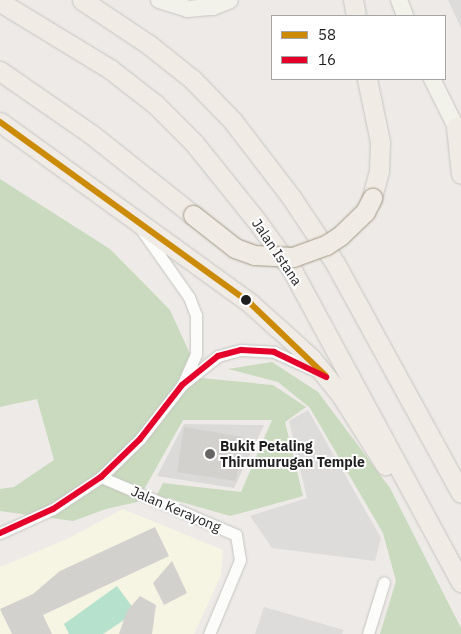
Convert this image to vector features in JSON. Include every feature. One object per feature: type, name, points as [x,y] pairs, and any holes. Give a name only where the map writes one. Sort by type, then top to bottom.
[{"type":"main road","points":[[82,0],[148,44],[192,79],[232,120],[291,197],[335,263],[461,493]]},
{"type":"main road","points":[[159,0],[188,9],[213,7],[230,0]]},
{"type":"main road","points":[[353,0],[356,15]]},
{"type":"main road","points":[[399,0],[405,15]]},
{"type":"main road","name":"Jalan Istana","points":[[0,2],[110,69],[155,104],[194,143],[256,220],[292,270],[461,582]]},
{"type":"main road","points":[[0,71],[91,134],[234,248],[254,255],[293,257],[319,248],[340,236],[365,212],[372,198],[379,171],[380,142],[367,80]]},
{"type":"main road","points":[[432,80],[456,127],[461,174]]},
{"type":"main road","points":[[0,122],[138,224],[251,304],[311,358],[341,395],[461,582]]},
{"type":"street","points":[[138,224],[158,258],[188,297],[196,315],[196,354],[182,385]]},
{"type":"street","points":[[0,533],[53,509],[101,477],[140,438],[182,385],[218,356],[241,350],[274,352],[326,377]]},
{"type":"street","name":"Jalan Kerayong","points":[[101,477],[236,535],[240,560],[209,634]]},
{"type":"street","points":[[368,634],[384,582]]},
{"type":"shaded area","points":[[448,0],[461,0],[461,28]]},
{"type":"shaded area","points":[[308,410],[381,538],[375,561],[272,548],[250,516],[307,498],[289,421]]},
{"type":"shaded area","points":[[184,424],[264,425],[234,488],[157,476]]},
{"type":"shaded area","points":[[123,509],[223,550],[221,576],[194,634],[0,634],[0,567],[67,539]]},
{"type":"shaded area","points":[[264,607],[344,630],[342,634],[255,634]]},
{"type":"green space","points":[[0,179],[110,249],[170,310],[201,378],[273,385],[306,407],[285,422],[303,496],[230,516],[157,495],[163,483],[241,492],[272,420],[183,420],[137,502],[106,509],[73,521],[0,511],[0,489],[14,487],[54,460],[37,399],[0,407]]},
{"type":"green space","points":[[272,362],[318,392],[390,488],[461,628],[461,634],[380,634],[396,581],[383,533],[310,408],[278,382],[228,369]]},
{"type":"green space","points":[[117,586],[136,612],[103,634],[69,634],[64,624]]},
{"type":"building","name":"Bukit Petaling Thirumurugan Temple","points":[[184,427],[243,437],[236,481],[177,472]]},
{"type":"building","points":[[155,527],[169,556],[43,615],[52,634],[12,634],[0,609],[33,594],[60,571]]},
{"type":"building","points":[[172,561],[187,593],[164,605],[153,583]]},
{"type":"building","points":[[140,596],[156,605],[152,634],[119,634],[127,611]]},
{"type":"transit line","name":"58","points":[[0,122],[251,304],[325,375]]},
{"type":"transit line","name":"16","points":[[0,533],[53,509],[101,477],[140,439],[182,385],[218,356],[241,350],[274,352],[326,377]]},
{"type":"place","name":"Bukit Petaling Thirumurugan Temple","points":[[210,454]]}]
